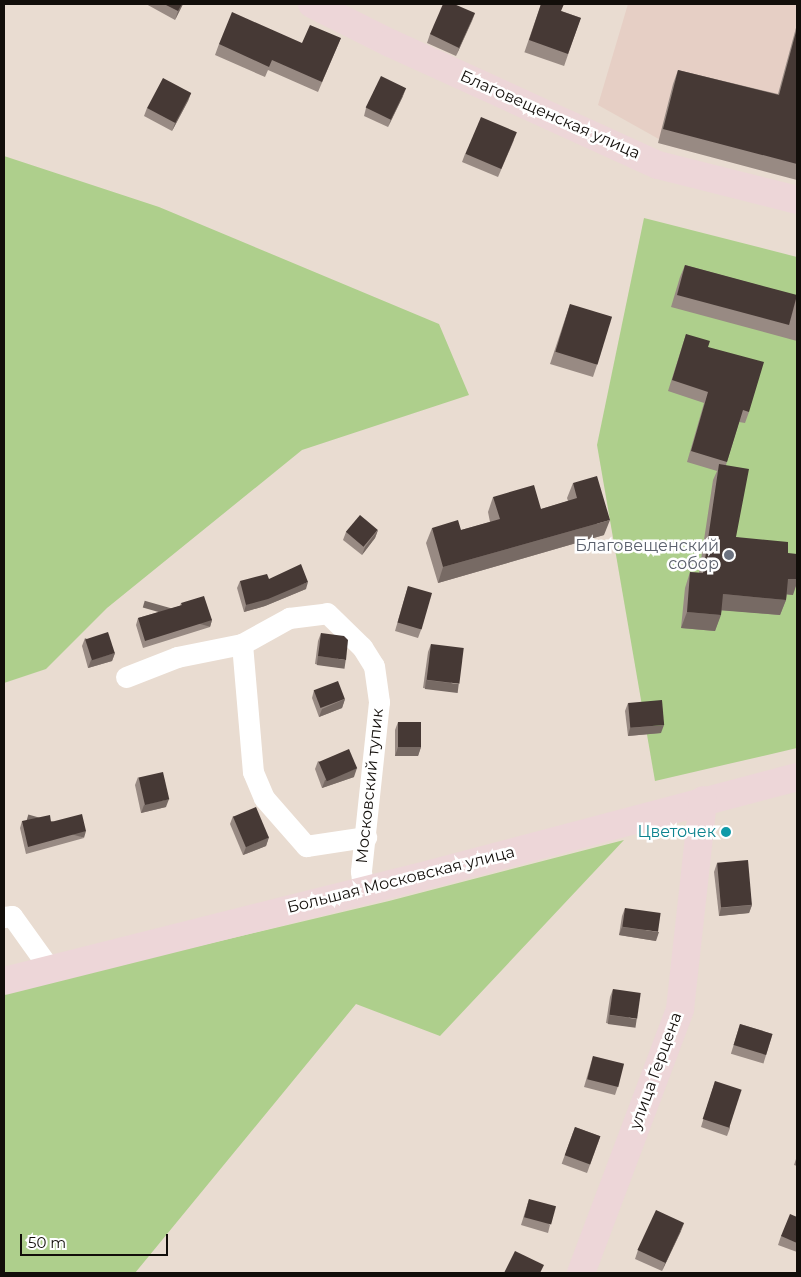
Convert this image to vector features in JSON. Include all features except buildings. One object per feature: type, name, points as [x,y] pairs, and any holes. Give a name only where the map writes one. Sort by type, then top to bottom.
[{"type":"main road","name":"Благовещенская улица","points":[[312,4],[390,43],[658,165],[797,200]]},
{"type":"main road","name":"Большая Московская улица","points":[[4,980],[363,891],[703,800],[797,777]]},
{"type":"main road","name":"улица Герцена","points":[[581,1273],[680,1009],[703,800]]},
{"type":"street","name":"Московский тупик","points":[[126,677],[177,657],[242,644],[289,618],[327,613],[362,647],[374,666],[379,702],[362,871],[363,891]]},
{"type":"street","points":[[242,644],[253,772],[264,798],[306,846],[366,837]]},
{"type":"street","points":[[4,917],[12,916],[50,969]]},
{"type":"shaded area","points":[[628,4],[797,4],[797,177],[673,147],[598,105]]},
{"type":"green space","points":[[4,156],[159,207],[439,324],[469,395],[302,450],[107,608],[46,669],[4,683]]},
{"type":"green space","points":[[644,218],[797,257],[797,748],[655,781],[597,445]]},
{"type":"green space","points":[[624,840],[440,1036],[356,1004],[135,1273],[4,1273],[4,992],[389,901]]},
{"type":"place","name":"Благовещенский собор","points":[[729,555]]},
{"type":"place","name":"Цветочек","points":[[726,832]]}]
